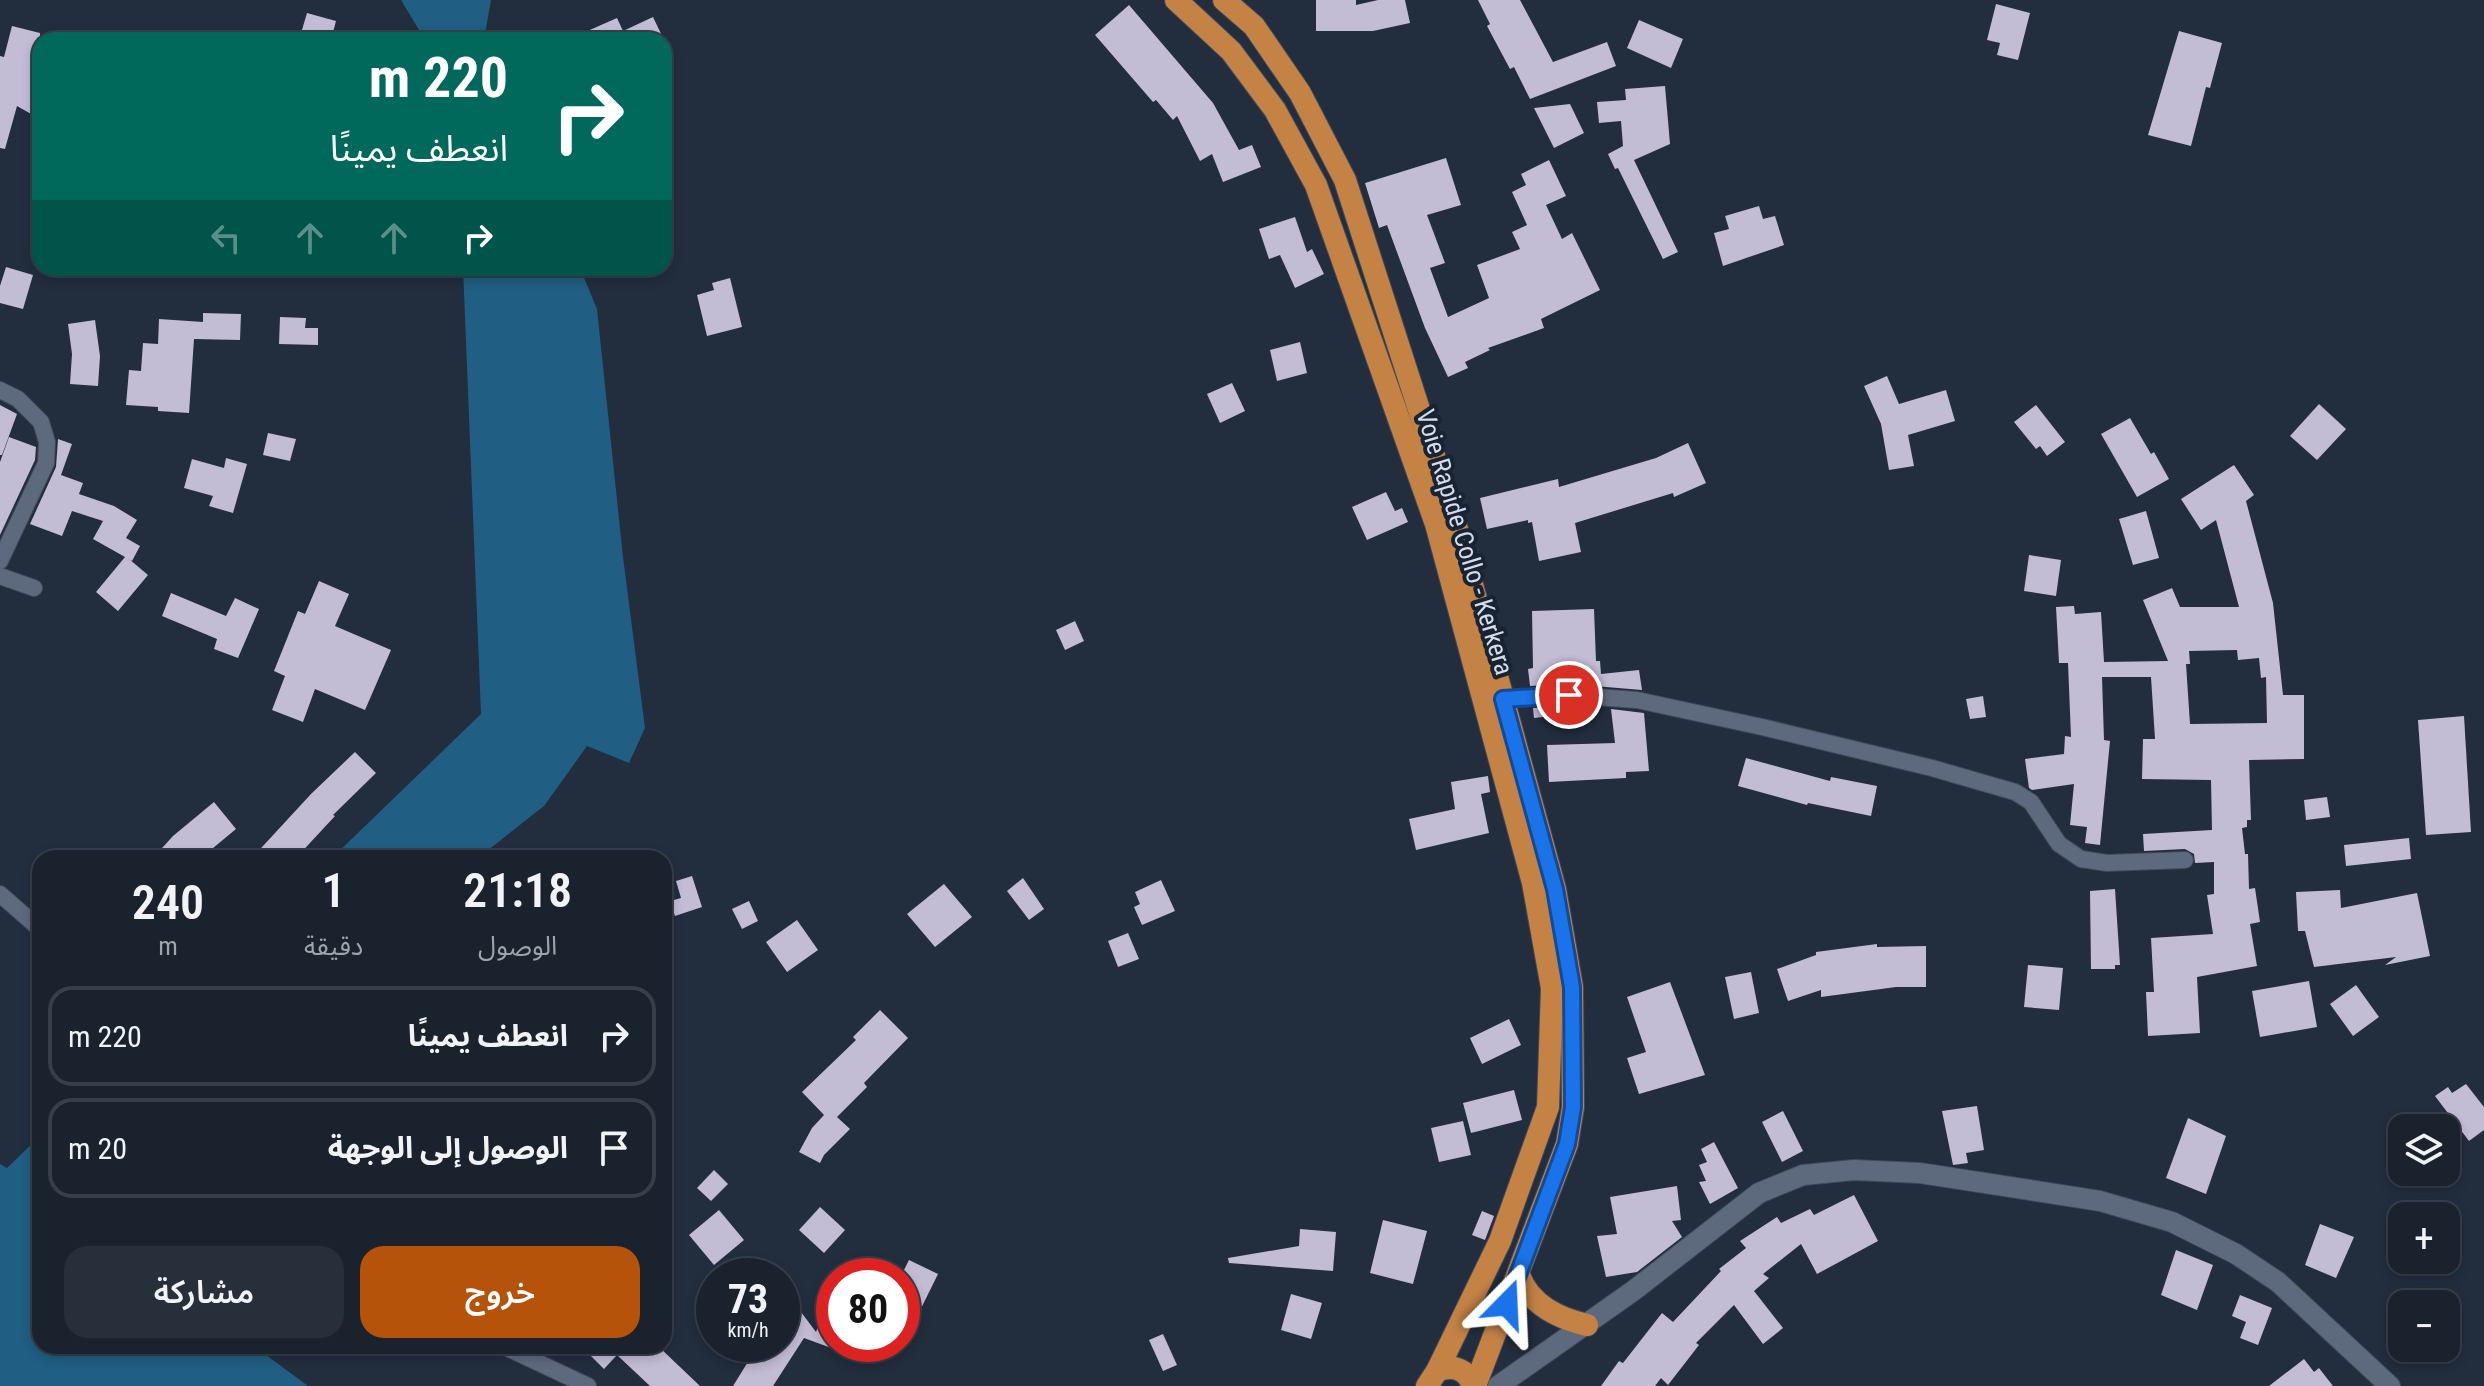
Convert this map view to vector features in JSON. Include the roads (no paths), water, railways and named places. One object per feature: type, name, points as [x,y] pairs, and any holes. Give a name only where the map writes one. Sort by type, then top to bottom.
[{"type":"highway","name":"Voie Rapide Collo - Kerkera","points":[[1176,0],[1231,51],[1267,98],[1316,185],[1436,524],[1533,883],[1552,988],[1548,1107],[1500,1241],[1432,1378]]},
{"type":"highway","name":"Voie Rapide Collo - Kerkera","points":[[1224,0],[1254,26],[1300,93],[1345,180],[1453,515],[1555,889],[1572,987],[1573,1107],[1567,1144],[1474,1386]]},
{"type":"highway","points":[[1519,1275],[1523,1285],[1546,1309],[1558,1317],[1587,1325]]},
{"type":"highway","points":[[1432,1378],[1452,1367],[1467,1374],[1474,1386]]},
{"type":"street","points":[[0,390],[18,399],[41,422],[47,442],[46,463],[0,561]]},
{"type":"street","points":[[0,576],[34,588]]},
{"type":"street","points":[[1503,699],[1569,695],[1637,700],[1762,727],[1932,768],[2015,792],[2031,802],[2059,844],[2081,859],[2107,863],[2185,860]]},
{"type":"street","points":[[0,894],[32,922]]},
{"type":"street","points":[[1498,1386],[1587,1325],[1759,1193],[1803,1175],[1829,1170],[1920,1173],[2100,1201],[2138,1210],[2208,1238],[2278,1282],[2390,1386]]},
{"type":"street","points":[[520,1354],[588,1386]]},
{"type":"water","points":[[401,0],[491,0],[485,32],[419,30]]},
{"type":"water","points":[[463,276],[583,276],[597,309],[645,728],[629,763],[587,746],[544,806],[488,850],[340,850],[481,714]]},
{"type":"water","points":[[32,1144],[32,1354],[265,1354],[308,1386],[0,1386],[0,1164],[7,1168]]}]
